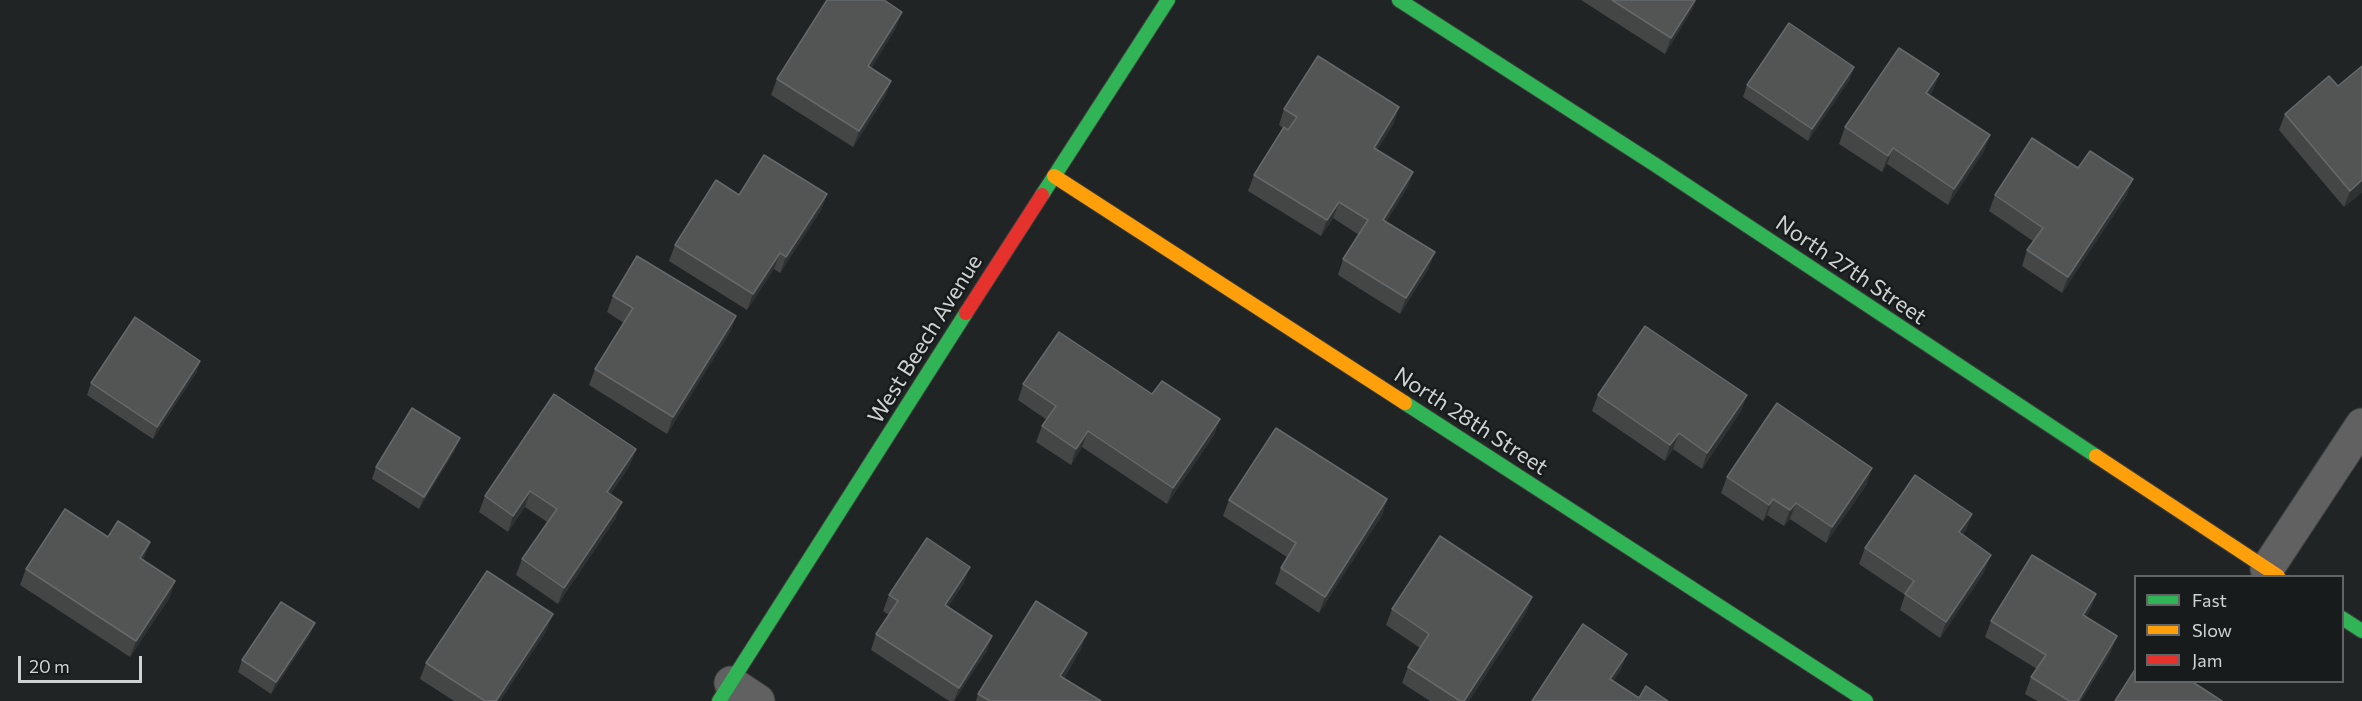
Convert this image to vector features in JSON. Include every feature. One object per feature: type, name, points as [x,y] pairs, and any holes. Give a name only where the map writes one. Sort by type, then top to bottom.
[{"type":"street","name":"West Beech Avenue","points":[[725,692],[1168,0]]},
{"type":"street","name":"North 27th Street","points":[[1399,0],[1654,164],[2273,573]]},
{"type":"street","name":"North 28th Street","points":[[1054,176],[1866,701]]},
{"type":"street","points":[[2273,573],[2362,425]]},
{"type":"street","points":[[2344,619],[2362,631]]},
{"type":"street","points":[[725,692],[758,701]]},
{"type":"building","points":[[827,0],[884,0],[902,12],[868,66],[891,81],[859,131],[777,79]]},
{"type":"building","points":[[1612,0],[1695,0],[1671,38]]},
{"type":"building","points":[[1789,23],[1854,67],[1812,129],[1747,85]]},
{"type":"building","points":[[1899,48],[1939,74],[1926,93],[1990,135],[1954,189],[1893,148],[1888,156],[1845,127]]},
{"type":"building","points":[[1318,56],[1399,107],[1374,148],[1413,172],[1383,220],[1435,252],[1406,298],[1343,259],[1368,220],[1339,202],[1327,220],[1254,175],[1284,127],[1288,130],[1297,117],[1284,109]]},
{"type":"building","points":[[2362,66],[2362,180],[2350,191],[2285,114],[2329,76],[2338,86]]},
{"type":"building","points":[[2032,138],[2078,168],[2090,151],[2133,179],[2068,277],[2027,250],[2043,228],[1995,195]]},
{"type":"building","points":[[764,155],[827,194],[786,257],[780,253],[753,294],[675,245],[716,180],[739,195]]},
{"type":"building","points":[[637,256],[736,316],[673,417],[595,369],[633,308],[613,296]]},
{"type":"building","points":[[135,317],[200,361],[157,427],[91,383]]},
{"type":"building","points":[[1645,326],[1747,395],[1707,453],[1679,433],[1670,445],[1598,395]]},
{"type":"building","points":[[1059,332],[1152,394],[1162,381],[1220,419],[1173,488],[1088,431],[1076,449],[1042,426],[1056,406],[1023,384]]},
{"type":"building","points":[[554,394],[636,449],[607,492],[622,502],[564,588],[522,559],[557,509],[530,491],[513,516],[485,496]]},
{"type":"building","points":[[1777,403],[1872,468],[1832,527],[1796,503],[1790,510],[1773,499],[1769,505],[1727,477]]},
{"type":"building","points":[[412,408],[460,438],[424,497],[376,467]]},
{"type":"building","points":[[1276,428],[1387,499],[1325,597],[1281,568],[1296,543],[1229,500]]},
{"type":"building","points":[[1915,475],[1972,514],[1959,532],[1991,555],[1946,622],[1905,594],[1914,581],[1865,548]]},
{"type":"building","points":[[65,509],[108,537],[118,521],[150,542],[140,558],[175,581],[136,641],[26,569]]},
{"type":"building","points":[[1440,536],[1532,597],[1464,701],[1460,701],[1408,667],[1429,634],[1392,609]]},
{"type":"building","points":[[927,538],[970,567],[945,605],[992,636],[959,688],[876,634],[898,601],[889,595]]},
{"type":"building","points":[[2032,555],[2096,594],[2083,615],[2117,636],[2078,701],[2069,701],[2031,677],[2046,655],[1991,621]]},
{"type":"building","points":[[487,571],[553,614],[496,701],[485,701],[426,663]]},
{"type":"building","points":[[1036,601],[1087,633],[1060,676],[1101,701],[990,701],[978,694]]},
{"type":"building","points":[[281,602],[315,623],[276,682],[242,660]]},
{"type":"building","points":[[1583,624],[1627,654],[1610,679],[1639,698],[1646,686],[1668,701],[1532,701]]},
{"type":"building","points":[[2134,671],[2134,683],[2194,683],[2222,701],[2115,701]]},
{"type":"traffic: fast","points":[[1042,195],[1168,0]]},
{"type":"traffic: fast","points":[[1399,0],[1654,164],[2096,456]]},
{"type":"traffic: fast","points":[[719,701],[966,313]]},
{"type":"traffic: fast","points":[[1405,403],[1866,701]]},
{"type":"traffic: fast","points":[[2344,619],[2362,631]]},
{"type":"traffic: slow","points":[[1054,176],[1405,403]]},
{"type":"traffic: slow","points":[[2096,456],[2276,575]]},
{"type":"traffic: jam","points":[[966,313],[1042,195]]}]
